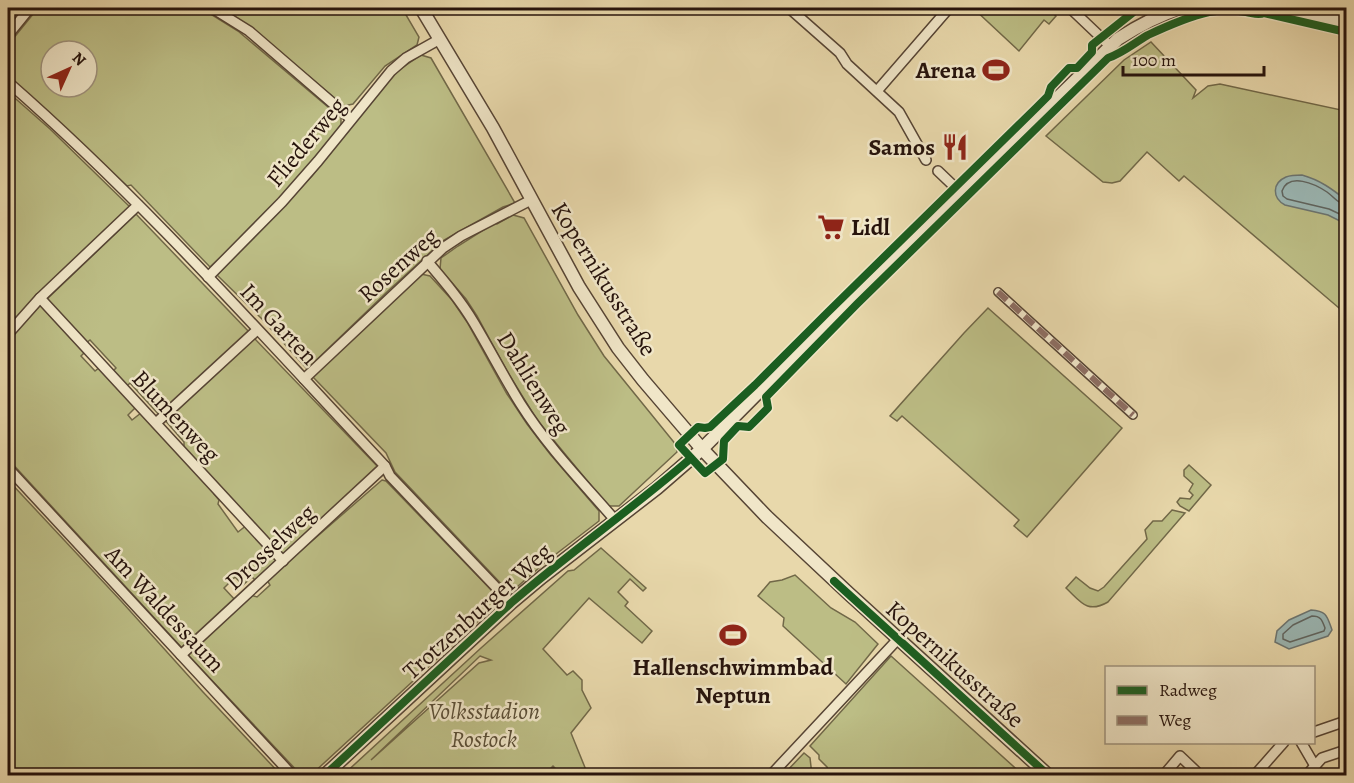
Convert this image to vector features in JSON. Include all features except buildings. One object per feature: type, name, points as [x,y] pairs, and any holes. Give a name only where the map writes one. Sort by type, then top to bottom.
[{"type":"street","points":[[8,35],[30,8]]},
{"type":"street","points":[[212,8],[249,31],[351,119]]},
{"type":"street","name":"Kopernikusstraße","points":[[421,8],[493,128],[579,287],[618,348],[643,380],[702,449],[766,517],[1049,776]]},
{"type":"street","points":[[791,8],[899,112],[926,160]]},
{"type":"street","points":[[877,91],[949,8]]},
{"type":"street","points":[[1070,8],[1110,46]]},
{"type":"street","name":"Trotzenburger Weg","points":[[324,776],[511,603],[657,488],[702,449],[854,296],[1110,46],[1128,32],[1180,8]]},
{"type":"street","points":[[1280,8],[1333,13],[1347,22]]},
{"type":"street","name":"Fliederweg","points":[[208,277],[282,202],[391,71],[406,58],[440,39]]},
{"type":"street","name":"Im Garten","points":[[8,82],[100,167],[208,277],[385,466],[390,476],[511,603]]},
{"type":"street","points":[[938,171],[961,192]]},
{"type":"street","name":"Rosenweg","points":[[304,379],[442,248],[460,236],[531,200]]},
{"type":"street","points":[[8,334],[40,298],[138,205]]},
{"type":"street","name":"Dahlienweg","points":[[427,261],[458,298],[519,402],[543,436],[615,520]]},
{"type":"street","points":[[998,292],[1132,415]]},
{"type":"street","name":"Blumenweg","points":[[40,298],[283,561]]},
{"type":"street","points":[[156,423],[257,330]]},
{"type":"street","name":"Drosselweg","points":[[182,655],[385,466]]},
{"type":"street","name":"Am Waldessaum","points":[[8,468],[293,776]]},
{"type":"street","name":"Kopernikusstraße","points":[[770,776],[898,639]]},
{"type":"street","points":[[1315,732],[1347,722]]},
{"type":"street","points":[[1254,776],[1282,744]]},
{"type":"street","points":[[1302,744],[1315,766]]},
{"type":"street","points":[[1306,776],[1322,758],[1347,750]]},
{"type":"street","points":[[1163,776],[1180,756],[1201,776]]},
{"type":"green space","points":[[38,8],[201,8],[238,31],[341,118],[341,127],[323,151],[234,248],[226,252],[210,267],[131,185],[127,186],[8,76],[8,45]]},
{"type":"green space","points":[[223,8],[402,8],[419,37],[417,45],[385,66],[353,104],[344,106]]},
{"type":"green space","points":[[973,8],[1047,8],[1056,16],[1049,24],[1044,20],[1019,51]]},
{"type":"green space","points":[[1151,42],[1196,90],[1193,98],[1208,86],[1220,84],[1346,111],[1346,314],[1184,176],[1179,181],[1147,152],[1120,181],[1103,182],[1046,136],[1124,60]]},
{"type":"green space","points":[[421,55],[431,58],[515,203],[503,207],[444,240],[307,369],[262,319],[217,275],[312,176],[385,84],[399,70]]},
{"type":"green space","points":[[8,92],[50,129],[130,207],[8,331]]},
{"type":"green space","points":[[136,214],[251,334],[161,417],[130,383],[126,387],[112,372],[116,368],[90,340],[85,344],[46,300]]},
{"type":"green space","points":[[513,215],[524,218],[578,315],[604,356],[677,446],[677,452],[619,506],[608,506],[537,420],[477,316],[466,299],[440,269],[441,258],[496,222],[497,224]]},
{"type":"green space","points":[[421,274],[430,276],[452,300],[527,424],[599,511],[599,521],[510,593],[395,472],[386,453],[313,377],[391,299]]},
{"type":"green space","points":[[41,304],[85,352],[81,356],[95,371],[100,367],[137,406],[128,415],[132,420],[141,413],[214,491],[219,500],[218,504],[238,532],[247,525],[278,560],[256,581],[252,577],[243,585],[235,577],[224,588],[236,601],[183,649],[8,459],[8,340]]},
{"type":"green space","points":[[988,308],[1122,428],[1027,537],[1014,526],[1019,520],[902,416],[897,421],[890,416]]},
{"type":"green space","points":[[254,338],[378,467],[283,557],[184,450],[184,442],[164,419]]},
{"type":"green space","points":[[1189,465],[1211,485],[1189,511],[1177,502],[1180,498],[1190,499],[1193,495],[1189,491],[1193,484],[1184,476],[1184,470]]},
{"type":"green space","points":[[8,480],[203,692],[281,775],[8,775]]},
{"type":"green space","points":[[382,480],[386,481],[501,600],[311,775],[301,775],[188,655],[251,595],[257,597],[270,585],[267,580]]},
{"type":"green space","points":[[1172,510],[1185,513],[1108,602],[1089,607],[1080,602],[1066,588],[1076,577],[1098,591],[1104,587],[1147,539],[1145,530],[1153,521],[1162,521]]},
{"type":"green space","name":"Volksstadion Rostock","points":[[601,548],[646,588],[643,591],[630,579],[618,592],[628,602],[625,606],[652,631],[642,643],[589,598],[543,649],[567,675],[573,671],[582,680],[582,690],[591,708],[571,733],[586,770],[581,775],[562,775],[553,766],[543,776],[343,775],[481,648],[568,571],[574,570]],"holes":[[[480,656],[491,660],[479,663],[371,760]]]},
{"type":"green space","points":[[795,575],[831,608],[855,622],[878,644],[846,684],[783,626],[784,618],[758,596],[770,582]]},
{"type":"green space","points":[[891,656],[1023,775],[834,776],[829,773],[827,767],[819,759],[819,755],[810,746]]},
{"type":"green space","points":[[804,753],[810,758],[812,775],[783,775]]},
{"type":"water","points":[[1302,175],[1326,185],[1346,200],[1346,224],[1328,215],[1285,205],[1278,199],[1275,191],[1281,180],[1288,176]]},
{"type":"water","points":[[1311,610],[1323,613],[1327,618],[1332,630],[1328,636],[1289,649],[1275,642],[1277,631],[1289,620]]},
{"type":"marked path","points":[[998,292],[1133,415]]},
{"type":"cycle path","points":[[1142,8],[1136,10],[1092,45],[1092,52],[1077,68],[1069,68],[1051,87],[1048,96],[755,385],[710,427],[698,427],[679,445],[705,473],[723,459],[724,441],[738,426],[749,427],[768,408],[766,397],[857,304],[1108,58],[1124,51],[1148,35],[1194,16],[1214,11],[1264,13],[1346,32]]},
{"type":"cycle path","points":[[324,776],[511,603],[690,459]]},
{"type":"cycle path","points":[[834,581],[1049,776]]},
{"type":"place","name":"Arena","points":[[996,70]]},
{"type":"place","name":"Samos","points":[[955,147]]},
{"type":"place","name":"Lidl","points":[[831,227]]},
{"type":"place","name":"Hallenschwimmbad Neptun","points":[[733,635]]}]
